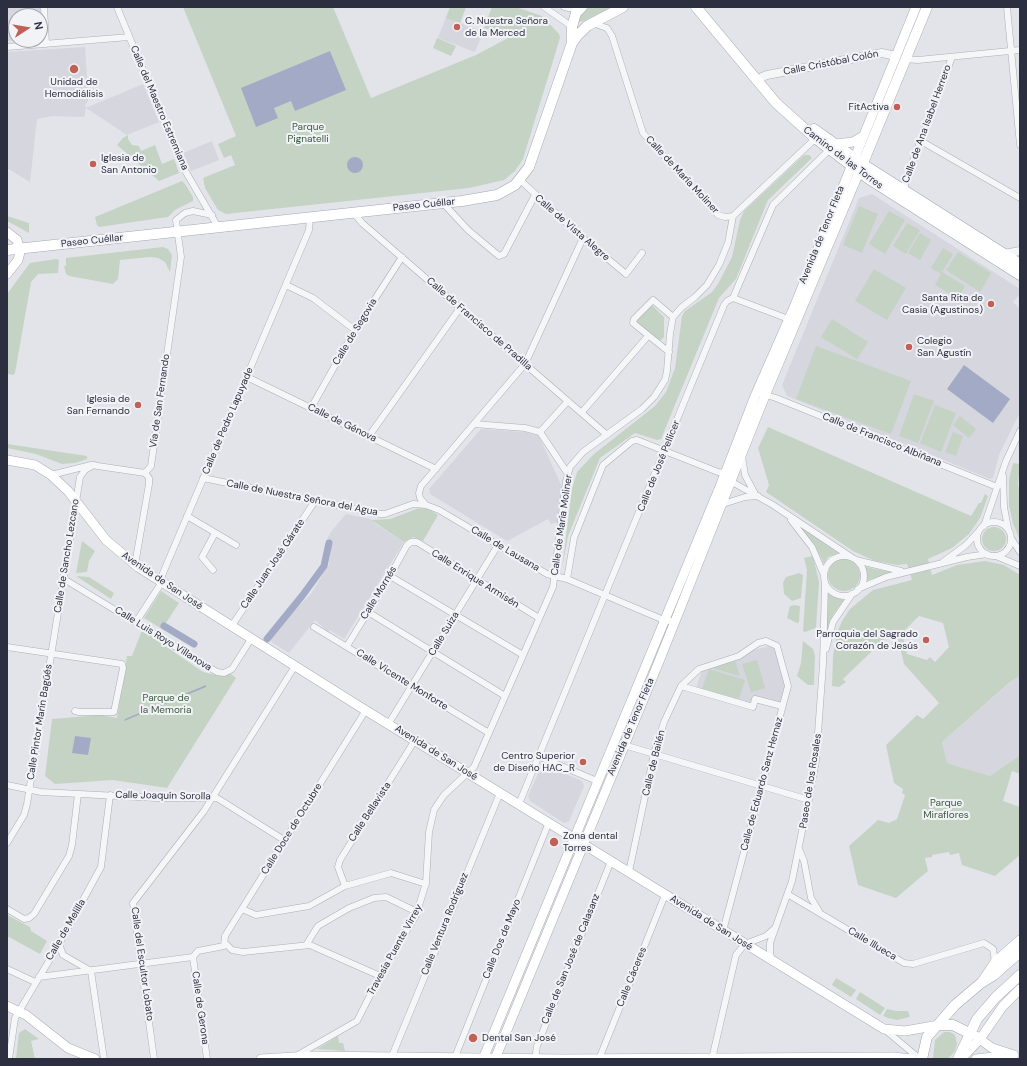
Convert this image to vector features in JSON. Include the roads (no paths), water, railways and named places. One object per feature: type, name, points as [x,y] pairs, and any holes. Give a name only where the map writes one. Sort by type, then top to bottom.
[{"type":"main road","points":[[588,26],[623,7]]},
{"type":"main road","name":"Camino de las Torres","points":[[696,7],[760,80]]},
{"type":"main road","name":"Camino de las Torres","points":[[704,7],[784,110],[861,168],[1020,275]]},
{"type":"main road","name":"Avenida de Tenor Fleta","points":[[495,1058],[732,482],[852,161],[916,7]]},
{"type":"main road","name":"Avenida de Tenor Fleta","points":[[483,1058],[725,473],[755,396],[793,320],[861,168],[927,7]]},
{"type":"main road","name":"Paseo Cuéllar","points":[[7,250],[443,203],[497,195],[510,188],[520,180],[532,161],[572,43],[572,27],[580,9]]},
{"type":"main road","name":"Paseo Cuéllar","points":[[572,43],[588,26]]},
{"type":"main road","points":[[833,147],[853,142],[863,136]]},
{"type":"main road","name":"Camino de las Torres","points":[[861,168],[905,190],[1020,264]]},
{"type":"main road","points":[[7,232],[17,240],[20,249],[18,260],[9,269]]},
{"type":"main road","name":"Avenida de San José","points":[[7,460],[35,465],[51,475],[62,484],[112,547],[138,567],[231,627],[884,1029],[905,1031],[939,1024],[953,1025],[980,1039],[992,1048],[1017,1055]]},
{"type":"main road","points":[[981,983],[995,962],[1020,940]]},
{"type":"main road","points":[[921,1059],[927,1037],[955,1005],[981,983],[994,975],[1020,952]]},
{"type":"main road","points":[[958,1059],[969,1033],[983,1012],[1020,975]]},
{"type":"main road","points":[[961,1059],[980,1039],[999,1011],[1020,989]]},
{"type":"main road","points":[[7,1006],[19,1011],[68,1048],[95,1059]]},
{"type":"main road","name":"Avenida de San José","points":[[976,1059],[1017,1055]]},
{"type":"main road","points":[[261,1059],[292,1057],[392,1056],[535,1059],[912,1059]]},
{"type":"street","name":"Calle del Maestro Estremiana","points":[[117,7],[184,169],[218,227]]},
{"type":"street","points":[[544,7],[572,27],[588,26]]},
{"type":"street","points":[[564,7],[580,9]]},
{"type":"street","points":[[1007,7],[1020,145]]},
{"type":"street","name":"Calle de María Moliner","points":[[468,773],[474,767],[553,587],[556,576],[568,474],[573,463],[583,452],[642,409],[654,397],[665,380],[670,352],[670,334],[673,317],[703,289],[720,265],[728,243],[733,216],[725,217],[718,215],[643,133],[612,36],[607,28],[588,26]]},
{"type":"street","points":[[48,44],[129,37]]},
{"type":"street","points":[[906,60],[1020,50]]},
{"type":"street","name":"Calle Cristóbal Colón","points":[[760,80],[882,53],[906,60]]},
{"type":"street","name":"Calle de Ana Isabel Herrero","points":[[905,190],[905,182],[952,57]]},
{"type":"street","points":[[733,216],[818,135]]},
{"type":"street","points":[[921,141],[1020,198]]},
{"type":"street","name":"Calle de José Pellicer","points":[[519,804],[540,757],[724,305],[727,301],[733,298],[772,205],[833,147]]},
{"type":"street","name":"Calle de Vista Alegre","points":[[520,180],[583,238],[626,274],[642,253]]},
{"type":"street","points":[[443,203],[468,230],[499,256],[504,254],[535,195]]},
{"type":"street","points":[[177,231],[176,220],[185,213],[198,211],[212,215]]},
{"type":"street","name":"Calle de Francisco de Pradilla","points":[[353,212],[362,223],[607,435]]},
{"type":"street","name":"Calle de Pedro Lapuyade","points":[[136,622],[161,581],[203,478],[309,230],[310,217]]},
{"type":"street","name":"Vía de San Fernando","points":[[145,473],[151,466],[181,257],[177,231]]},
{"type":"street","points":[[426,505],[420,498],[419,493],[421,486],[525,364],[583,238]]},
{"type":"street","points":[[1004,254],[1020,251]]},
{"type":"street","name":"Calle de Segovia","points":[[311,408],[355,330],[402,258]]},
{"type":"street","points":[[286,286],[313,298],[355,330]]},
{"type":"street","points":[[733,298],[793,320]]},
{"type":"street","points":[[670,352],[633,323],[634,319],[651,300],[653,300],[673,317]]},
{"type":"street","points":[[369,436],[460,308]]},
{"type":"street","points":[[582,412],[648,336]]},
{"type":"street","name":"Calle de Génova","points":[[247,377],[436,469]]},
{"type":"street","points":[[755,396],[766,394]]},
{"type":"street","name":"Calle de Francisco Albiñana","points":[[766,394],[997,487]]},
{"type":"street","points":[[540,432],[568,401]]},
{"type":"street","points":[[474,424],[525,428],[540,432],[568,474]]},
{"type":"street","points":[[939,564],[959,550],[984,526],[1006,461],[1020,431]]},
{"type":"street","name":"Calle de María Moliner","points":[[567,579],[574,538],[604,463],[634,440],[665,450]]},
{"type":"street","points":[[665,450],[718,472],[725,473],[732,482],[758,496],[854,559],[860,565],[863,577],[858,589]]},
{"type":"street","points":[[742,453],[745,475],[751,488],[758,496]]},
{"type":"street","points":[[51,475],[89,465],[145,473],[149,484],[136,559],[138,567]]},
{"type":"street","name":"Calle de Sancho Lezcano","points":[[51,653],[81,475],[85,470],[94,465]]},
{"type":"street","points":[[1002,474],[1004,507],[1009,530],[1011,538],[1020,552]]},
{"type":"street","name":"Calle de Nuestra Señora del Agua","points":[[203,478],[380,514],[385,514],[400,508]]},
{"type":"street","points":[[722,504],[745,497],[758,496]]},
{"type":"street","name":"Calle Juan José Gárate","points":[[231,627],[315,501]]},
{"type":"street","name":"Calle de Lausana","points":[[400,508],[413,504],[426,505],[439,510],[547,574],[567,579],[664,621],[675,621]]},
{"type":"street","points":[[783,512],[810,543],[828,588],[839,595],[852,594],[858,589],[880,579],[966,557],[987,554],[1020,566]]},
{"type":"street","points":[[187,516],[236,545]]},
{"type":"street","points":[[984,526],[997,522],[1009,530]]},
{"type":"street","points":[[978,532],[978,545],[987,554]]},
{"type":"street","points":[[213,570],[202,557],[215,533]]},
{"type":"street","points":[[996,556],[1007,550],[1011,538]]},
{"type":"street","name":"Calle Mornés","points":[[347,646],[390,576],[407,545],[411,542]]},
{"type":"street","name":"Calle Enrique Armisén","points":[[411,542],[417,542],[539,618]]},
{"type":"street","name":"Calle Suiza","points":[[389,724],[498,545]]},
{"type":"street","points":[[824,575],[828,563],[833,559],[845,556],[885,569],[907,572]]},
{"type":"street","points":[[390,576],[523,655]]},
{"type":"street","name":"Calle Luis Royo Villanova","points":[[64,579],[219,673],[227,672],[232,669],[251,639]]},
{"type":"street","name":"Paseo de los Rosales","points":[[773,961],[770,947],[775,928],[788,895],[800,849],[818,745],[823,664],[825,583]]},
{"type":"street","name":"Paseo de los Rosales","points":[[823,664],[833,622],[852,594]]},
{"type":"street","points":[[368,612],[505,696]]},
{"type":"street","name":"Calle Vicente Monforte","points":[[314,627],[489,733]]},
{"type":"street","name":"Calle de Bailén","points":[[629,872],[654,754],[664,722],[681,686],[699,670],[739,656],[758,642],[770,642]]},
{"type":"street","name":"Calle de Eduardo Sanz Hernaz","points":[[723,931],[788,684],[778,647],[770,642]]},
{"type":"street","points":[[7,647],[119,663],[122,665],[114,712],[75,711]]},
{"type":"street","name":"Calle Pintor Marín Bagüés","points":[[7,843],[25,811],[51,653]]},
{"type":"street","name":"Calle del Escultor Lobato","points":[[154,1059],[140,964],[133,903],[204,811],[295,666]]},
{"type":"street","points":[[681,686],[753,707],[755,699],[782,706]]},
{"type":"street","name":"Calle Doce de Octubre","points":[[223,946],[226,936],[242,909],[366,710]]},
{"type":"street","name":"Calle Bellavista","points":[[345,886],[338,863],[415,740]]},
{"type":"street","points":[[624,745],[809,800]]},
{"type":"street","points":[[540,757],[597,781]]},
{"type":"street","name":"Travesía Puente Virrey","points":[[292,1057],[354,1023],[418,912],[426,884],[429,832],[433,813],[444,795],[468,773]]},
{"type":"street","name":"Calle Joaquín Sorolla","points":[[7,784],[29,790],[78,794],[211,799],[219,798],[284,840]]},
{"type":"street","name":"Calle Ventura Rodríguez","points":[[392,1056],[500,793]]},
{"type":"street","points":[[7,909],[23,918],[29,918],[34,914],[69,856],[72,845],[78,794]]},
{"type":"street","name":"Calle de Melilla","points":[[9,1059],[9,1036],[15,1018],[59,944],[101,867],[110,796]]},
{"type":"street","name":"Calle Dos de Mayo","points":[[455,1057],[549,822]]},
{"type":"street","name":"Paseo de los Rosales","points":[[800,849],[804,861],[812,903],[821,914]]},
{"type":"street","name":"Calle de San José de Calasanz","points":[[535,1059],[537,1046],[611,861]]},
{"type":"street","points":[[242,909],[256,916],[309,906],[345,886],[392,873],[426,884]]},
{"type":"street","points":[[800,901],[806,898],[809,891]]},
{"type":"street","name":"Calle Cáceres","points":[[599,1059],[665,895]]},
{"type":"street","name":"Calle Illueca","points":[[788,895],[895,959],[907,964],[981,943],[986,943],[993,949],[1006,952]]},
{"type":"street","points":[[306,945],[318,926],[349,908],[374,898],[386,898],[418,912]]},
{"type":"street","points":[[712,1058],[735,959],[739,950],[745,944],[766,936],[775,928]]},
{"type":"street","points":[[59,944],[63,955],[91,971]]},
{"type":"street","points":[[7,969],[37,980],[193,957],[198,951],[223,946],[232,950],[243,952],[310,945],[380,976]]},
{"type":"street","points":[[993,949],[995,962]]},
{"type":"street","name":"Calle de Gerona","points":[[193,957],[207,1059]]},
{"type":"street","points":[[91,971],[104,1059]]},
{"type":"street","name":"Avenida de San José","points":[[884,1029],[921,1059]]},
{"type":"water","points":[[330,51],[346,90],[295,111],[291,101],[274,108],[278,118],[256,127],[241,88]]},
{"type":"water","points":[[352,157],[358,157],[363,162],[361,171],[358,173],[352,173],[347,168],[347,162]]},
{"type":"water","points":[[964,365],[1010,399],[993,423],[947,389]]},
{"type":"water","points":[[206,685],[206,687],[124,721],[125,719]]},
{"type":"water","points":[[75,736],[91,738],[88,755],[72,753]]},
{"type":"waterway","points":[[267,639],[324,566],[329,543]]},
{"type":"waterway","points":[[164,626],[194,644]]},
{"type":"place","name":"C. Nuestra Señora de la Merced","points":[[457,27]]},
{"type":"place","name":"Unidad de Hemodiálisis","points":[[74,69]]},
{"type":"place","name":"FitActiva","points":[[897,107]]},
{"type":"place","name":"Iglesia de San Antonio","points":[[93,164]]},
{"type":"place","name":"Santa Rita de Casia (Agustinos)","points":[[991,304]]},
{"type":"place","name":"Colegio San Agustín","points":[[909,347]]},
{"type":"place","name":"Iglesia de San Fernando","points":[[138,405]]},
{"type":"place","name":"Parroquia del Sagrado Corazón de Jesús","points":[[926,640]]},
{"type":"place","name":"Centro Superior de Diseño HAC_R","points":[[583,762]]},
{"type":"place","name":"Zona dental Torres","points":[[554,842]]},
{"type":"place","name":"Dental San José","points":[[473,1038]]},
{"type":"park label","name":"Parque Pignatelli","points":[[308,132]]},
{"type":"park label","name":"Parque de la Memoria","points":[[166,704]]},
{"type":"park label","name":"Parque Miraflores","points":[[946,808]]}]
